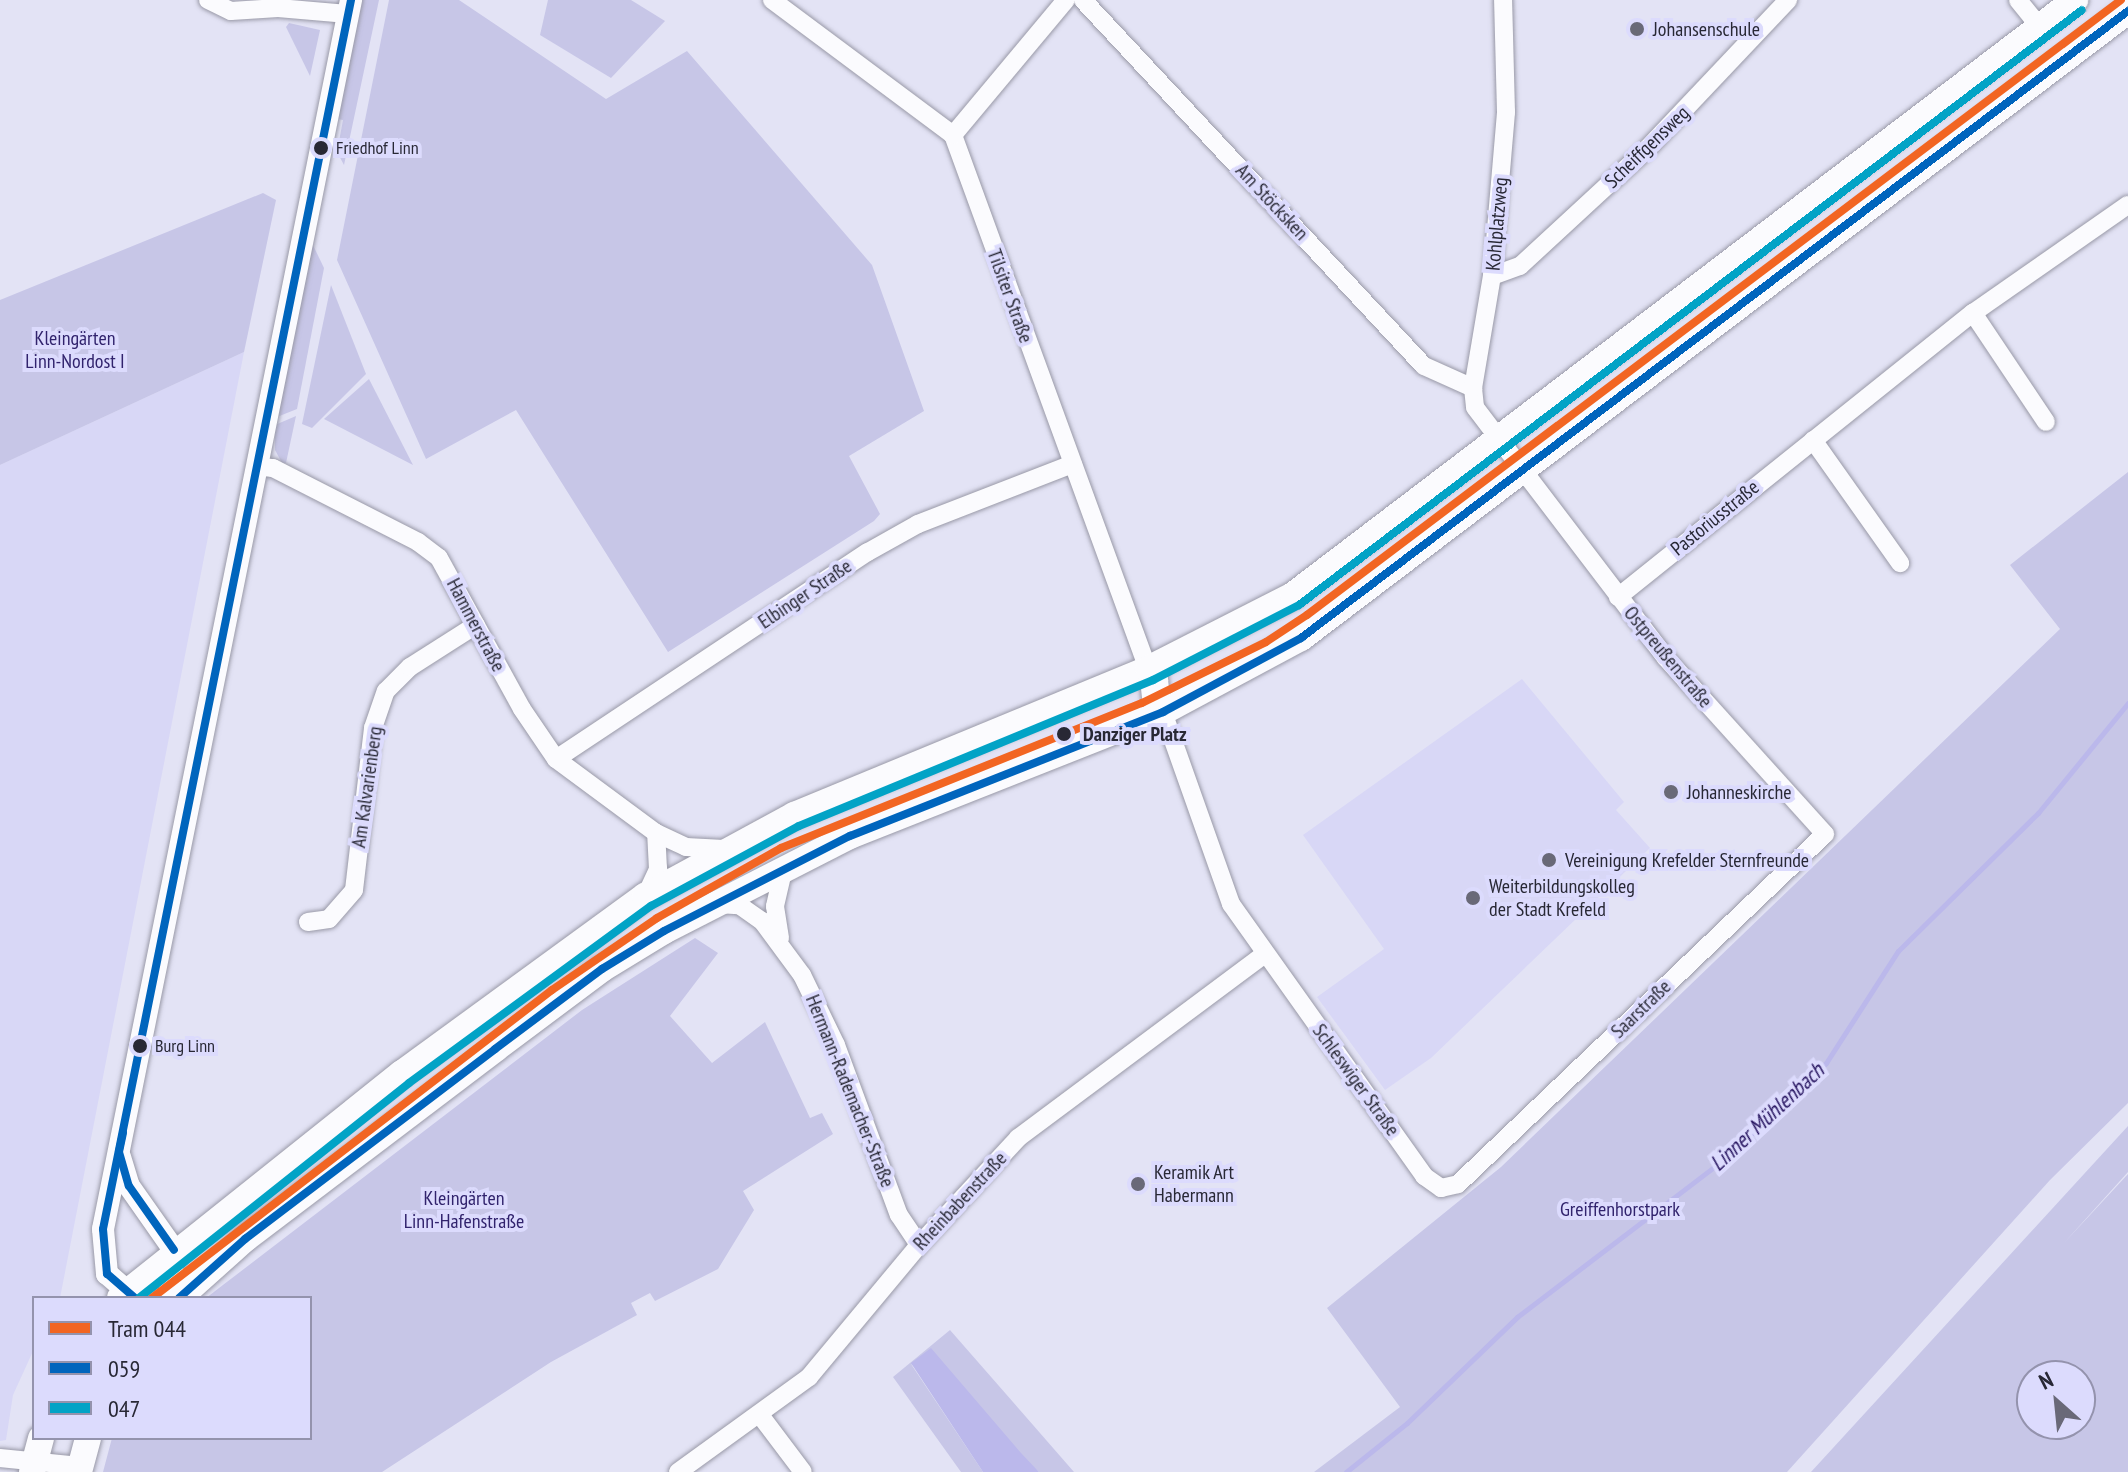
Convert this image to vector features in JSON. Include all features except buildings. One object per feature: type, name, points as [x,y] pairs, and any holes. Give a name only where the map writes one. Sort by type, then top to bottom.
[{"type":"main road","points":[[127,1296],[174,1250],[461,1028],[645,896],[829,799],[1148,669],[1293,595],[2075,0]]},
{"type":"main road","points":[[181,1296],[245,1239],[590,978],[713,904],[850,836],[1163,712],[1301,638],[2128,11]]},
{"type":"main road","points":[[79,1469],[87,1440]]},
{"type":"street","points":[[127,1296],[110,1280],[103,1252],[119,1152],[349,7],[278,4],[231,11],[208,0]]},
{"type":"street","points":[[772,0],[953,135],[1066,0]]},
{"type":"street","name":"Am Stöcksken","points":[[1083,0],[1424,366],[1473,388]]},
{"type":"street","name":"Kohlplatzweg","points":[[1473,388],[1492,276],[1506,112],[1503,0]]},
{"type":"street","name":"Scheiffgensweg","points":[[1492,276],[1520,266],[1648,148],[1788,0]]},
{"type":"street","points":[[2018,0],[2041,28]]},
{"type":"street","name":"Tilsiter Straße","points":[[953,135],[1148,669]]},
{"type":"street","name":"Pastoriusstraße","points":[[1618,597],[1973,313],[2128,205]]},
{"type":"street","points":[[1973,313],[2046,422]]},
{"type":"street","points":[[1473,388],[1475,407],[1499,439]]},
{"type":"street","name":"Ostpreußenstraße","points":[[1499,439],[1618,597],[1825,834]]},
{"type":"street","points":[[1813,440],[1900,563]]},
{"type":"street","name":"Elbinger Straße","points":[[556,759],[868,552],[918,524],[1073,464]]},
{"type":"street","name":"Hammerstraße","points":[[256,466],[273,468],[418,542],[439,558],[556,759],[656,833],[693,849],[731,848]]},
{"type":"street","name":"Am Kalvarienberg","points":[[308,922],[329,919],[354,890],[373,728],[386,691],[410,667],[476,625]]},
{"type":"street","points":[[1148,669],[1151,698],[1163,712],[1208,827],[1225,892],[1265,954]]},
{"type":"street","points":[[645,896],[658,869],[656,833]]},
{"type":"street","name":"Saarstraße","points":[[1458,1184],[1825,834]]},
{"type":"street","name":"Hermann-Rademacher-Straße","points":[[784,868],[775,906],[780,938],[825,1019],[899,1215],[919,1245]]},
{"type":"street","name":"Hermann-Rademacher-Straße","points":[[713,904],[739,905],[780,938]]},
{"type":"street","name":"Schleswiger Straße","points":[[1265,954],[1424,1176],[1441,1188],[1458,1184]]},
{"type":"street","name":"Rheinbabenstraße","points":[[678,1472],[809,1377],[853,1328],[919,1245],[1018,1138],[1265,954]]},
{"type":"street","points":[[119,1152],[129,1186],[174,1250],[169,1296]]},
{"type":"street","points":[[760,1415],[803,1472]]},
{"type":"street","points":[[0,1458],[36,1456],[79,1469]]},
{"type":"shaded area","points":[[244,352],[60,1296],[32,1296],[32,1353],[13,1395],[6,1440],[0,1441],[0,465]]},
{"type":"shaded area","name":"Weiterbildungskolleg der Stadt Krefeld","points":[[1522,679],[1624,802],[1616,810],[1650,848],[1431,1058],[1385,1090],[1317,997],[1384,949],[1303,835]]},
{"type":"shaded area","points":[[931,1348],[1039,1472],[983,1472],[911,1363]]},
{"type":"green space","points":[[360,0],[379,0],[344,165],[337,152],[343,120],[337,119]]},
{"type":"green space","name":"Friedhof Linn","points":[[389,0],[459,0],[606,99],[687,51],[872,265],[924,411],[849,456],[880,514],[874,521],[668,652],[516,410],[426,459],[337,260]]},
{"type":"green space","points":[[548,0],[631,0],[665,21],[611,78],[540,35]]},
{"type":"green space","points":[[289,23],[320,30],[310,76],[286,27]]},
{"type":"green space","name":"Kleingärten Linn-Nordost I","points":[[263,193],[276,200],[244,352],[0,465],[0,300]]},
{"type":"green space","points":[[312,243],[324,268],[297,409],[277,417]]},
{"type":"green space","points":[[331,285],[366,374],[312,428],[302,424]]},
{"type":"green space","points":[[369,379],[413,465],[324,419]]},
{"type":"green space","points":[[296,416],[286,463],[282,463],[275,450],[275,425]]},
{"type":"green space","name":"Greiffenhorstpark","points":[[2128,472],[2128,1103],[2050,1180],[1787,1472],[1314,1472],[1400,1407],[1327,1308],[1501,1167],[2060,629],[2010,565]]},
{"type":"green space","name":"Kleingärten Linn-Hafenstraße","points":[[695,938],[718,953],[670,1016],[712,1063],[765,1022],[810,1118],[822,1113],[833,1134],[743,1191],[754,1210],[718,1269],[655,1301],[650,1293],[631,1303],[637,1315],[551,1362],[382,1472],[103,1472],[111,1440],[312,1440],[312,1296],[209,1296],[582,1010]]},
{"type":"green space","points":[[2128,1126],[2128,1172],[2064,1243],[2128,1174],[2128,1472],[1811,1472]]},
{"type":"green space","points":[[950,1330],[1074,1472],[1039,1472],[911,1364],[983,1472],[961,1472],[893,1377]]},
{"type":"waterway","name":"Linner Mühlenbach","points":[[1346,1472],[1407,1423],[1517,1317],[1726,1158],[1826,1063],[1898,951],[2038,813],[2128,703]]},
{"type":"tram line","name":"044","points":[[155,1296],[552,990],[657,918],[781,848],[1142,703],[1266,642],[1307,615],[2121,0]]},
{"type":"transit line","name":"059","points":[[133,1296],[107,1274],[103,1229],[351,0]]},
{"type":"transit line","name":"047","points":[[142,1296],[409,1083],[651,906],[799,826],[1153,680],[1299,605],[2082,10]]},
{"type":"transit line","name":"059","points":[[181,1296],[245,1239],[495,1049],[602,969],[664,931],[850,836],[1163,712],[1301,638],[2128,11]]},
{"type":"transit line","name":"059","points":[[123,1133],[119,1152],[129,1186],[174,1250]]},
{"type":"place","name":"Johansenschule","points":[[1637,29]]},
{"type":"place","name":"Friedhof Linn","points":[[321,148]]},
{"type":"place","name":"Danziger Platz","points":[[1064,734]]},
{"type":"place","name":"Johanneskirche","points":[[1671,792]]},
{"type":"place","name":"Vereinigung Krefelder Sternfreunde","points":[[1549,860]]},
{"type":"place","name":"Weiterbildungskolleg der Stadt Krefeld","points":[[1473,898]]},
{"type":"place","name":"Burg Linn","points":[[140,1046]]},
{"type":"place","name":"Keramik Art Habermann","points":[[1138,1184]]}]
